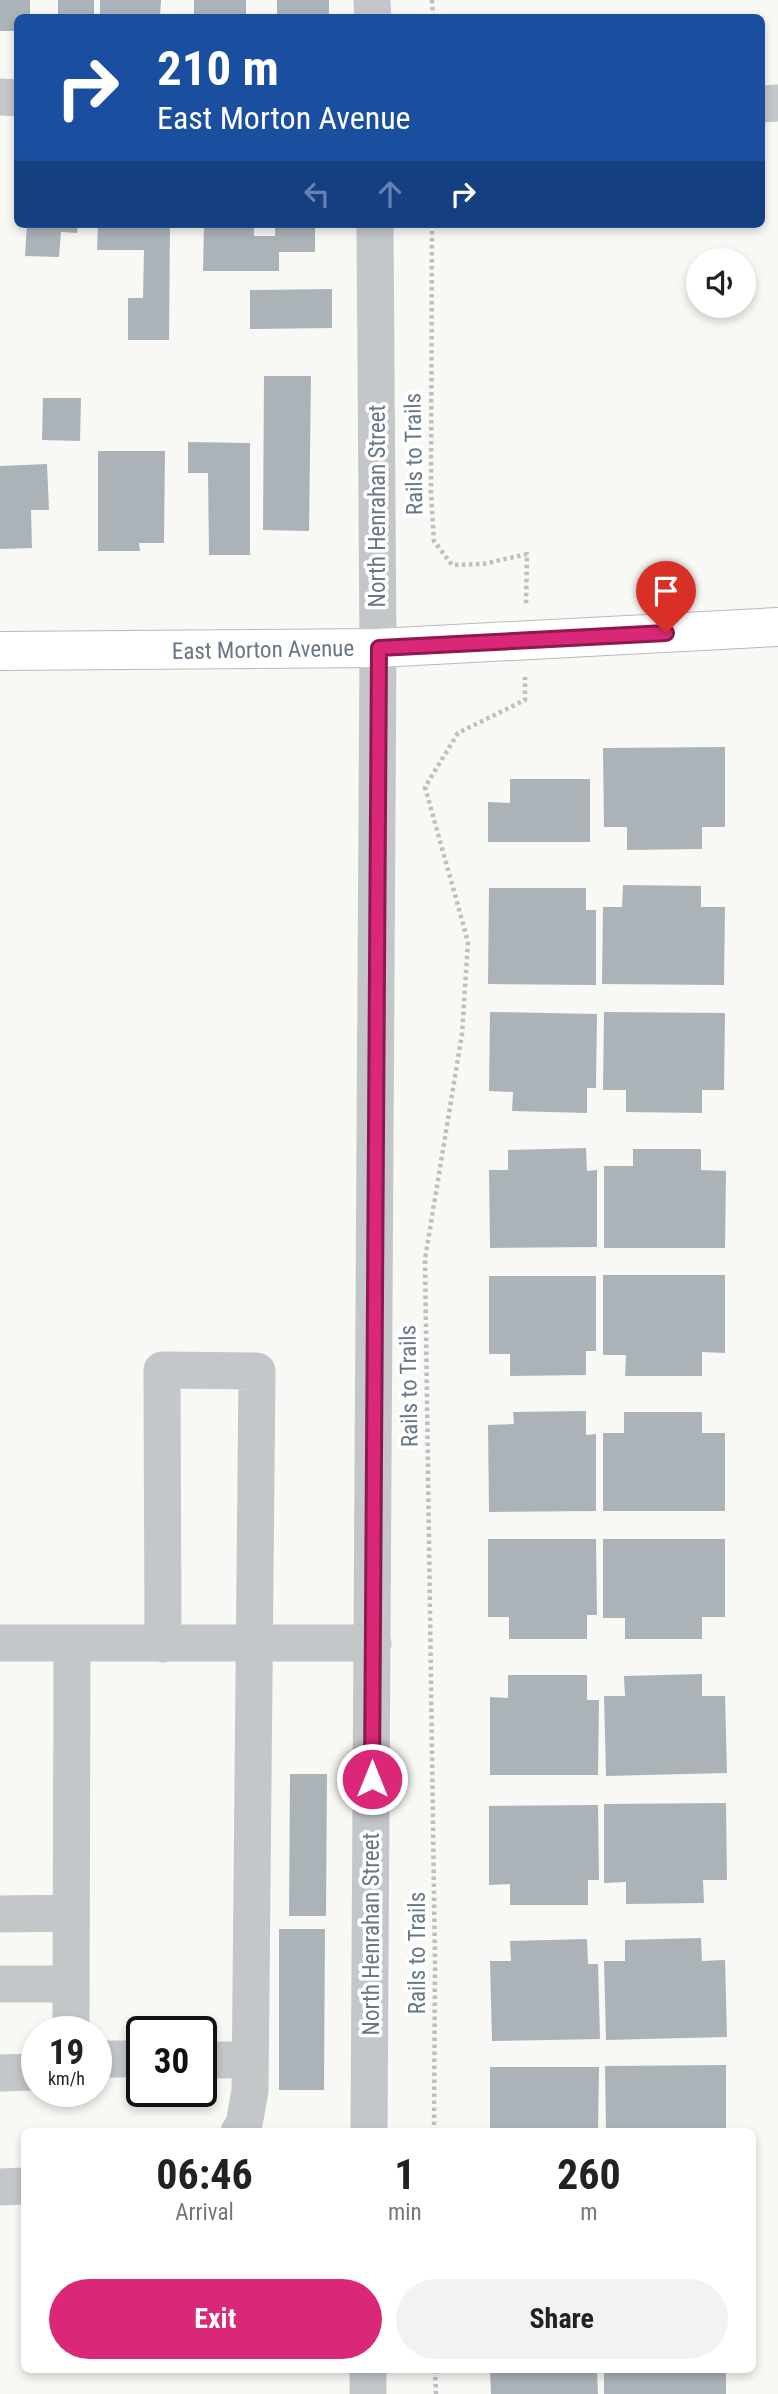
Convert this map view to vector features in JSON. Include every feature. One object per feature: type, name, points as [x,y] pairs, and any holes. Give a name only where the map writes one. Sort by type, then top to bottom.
[{"type":"main road","name":"East Morton Avenue","points":[[0,651],[379,648],[778,627]]},
{"type":"street","name":"North Henrahan Street","points":[[369,2128],[379,648],[375,228]]},
{"type":"street","points":[[163,1644],[162,1370],[257,1371],[250,2091],[242,2128]]},
{"type":"street","points":[[0,1643],[373,1643]]},
{"type":"street","points":[[71,2016],[72,1643]]},
{"type":"street","points":[[0,1913],[71,1913]]},
{"type":"street","points":[[0,1984],[71,1983]]},
{"type":"street","points":[[217,2060],[250,2060]]},
{"type":"street","points":[[0,2073],[21,2072]]},
{"type":"street","points":[[0,2187],[21,2186]]},
{"type":"street","points":[[368,2373],[368,2394]]},
{"type":"path","name":"Rails to Trails","points":[[432,228],[431,493],[434,541],[452,565],[483,564],[527,554],[526,591]]},
{"type":"path","name":"Rails to Trails","points":[[434,2128],[435,1964],[425,1259],[462,1034],[468,942],[425,787],[458,733],[525,700]]},
{"type":"path","points":[[435,2373],[436,2394]]},
{"type":"building","points":[[0,0],[30,0],[30,14],[14,14],[14,31],[0,31]]},
{"type":"building","points":[[58,0],[94,0],[94,14],[58,14]]},
{"type":"building","points":[[100,0],[161,0],[160,14],[100,14]]},
{"type":"building","points":[[194,0],[246,0],[246,14],[194,14]]},
{"type":"building","points":[[277,0],[329,0],[329,14],[277,14]]},
{"type":"building","points":[[27,228],[78,228],[77,233],[61,232],[59,257],[25,256]]},
{"type":"building","points":[[98,228],[170,228],[169,340],[128,340],[128,298],[143,298],[144,250],[97,250]]},
{"type":"building","points":[[204,228],[254,228],[254,236],[275,236],[275,228],[315,228],[315,252],[279,252],[279,271],[203,271]]},
{"type":"building","points":[[332,289],[332,328],[250,329],[250,290]]},
{"type":"building","points":[[264,376],[311,376],[309,531],[263,530]]},
{"type":"building","points":[[43,398],[81,398],[80,441],[42,440]]},
{"type":"building","points":[[188,442],[250,443],[250,555],[209,555],[208,473],[188,473]]},
{"type":"building","points":[[98,451],[165,451],[164,543],[139,543],[140,551],[98,551]]},
{"type":"building","points":[[47,464],[49,510],[31,510],[32,548],[0,549],[0,466]]},
{"type":"building","points":[[725,747],[725,827],[702,827],[702,849],[627,850],[627,827],[604,827],[603,748]]},
{"type":"building","points":[[510,779],[590,779],[590,842],[488,842],[488,802],[510,803]]},
{"type":"building","points":[[623,885],[701,886],[701,907],[725,907],[724,985],[602,984],[603,907],[622,907]]},
{"type":"building","points":[[489,888],[586,888],[586,910],[596,910],[596,985],[488,984]]},
{"type":"building","points":[[490,1012],[597,1014],[596,1088],[587,1088],[587,1113],[512,1111],[513,1092],[489,1091]]},
{"type":"building","points":[[604,1012],[725,1013],[724,1090],[702,1090],[702,1113],[626,1112],[626,1090],[603,1090]]},
{"type":"building","points":[[586,1148],[587,1171],[597,1170],[597,1247],[490,1248],[489,1170],[508,1170],[508,1150]]},
{"type":"building","points":[[633,1149],[701,1149],[701,1170],[726,1171],[725,1248],[604,1248],[604,1166],[633,1166]]},
{"type":"building","points":[[603,1275],[725,1275],[725,1353],[702,1352],[702,1376],[625,1376],[626,1355],[603,1355]]},
{"type":"building","points":[[489,1276],[596,1276],[596,1351],[586,1351],[586,1375],[510,1376],[510,1354],[489,1354]]},
{"type":"building","points":[[586,1411],[586,1435],[596,1434],[596,1511],[489,1512],[488,1425],[514,1424],[513,1412]]},
{"type":"building","points":[[624,1412],[702,1412],[702,1433],[725,1433],[725,1511],[603,1511],[603,1433],[624,1433]]},
{"type":"building","points":[[488,1539],[596,1539],[597,1615],[587,1615],[587,1639],[509,1639],[509,1617],[488,1617]]},
{"type":"building","points":[[603,1539],[725,1539],[725,1617],[702,1617],[702,1639],[625,1639],[625,1618],[603,1618]]},
{"type":"building","points":[[702,1674],[702,1696],[725,1696],[727,1773],[606,1776],[604,1696],[625,1696],[624,1676]]},
{"type":"building","points":[[508,1675],[587,1675],[587,1700],[599,1700],[598,1775],[490,1775],[490,1697],[508,1698]]},
{"type":"building","points":[[290,1774],[327,1774],[326,1916],[289,1916]]},
{"type":"building","points":[[726,1803],[727,1880],[703,1880],[704,1903],[626,1904],[626,1882],[604,1883],[604,1804]]},
{"type":"building","points":[[598,1805],[599,1880],[588,1880],[588,1905],[510,1905],[510,1884],[489,1885],[489,1806]]},
{"type":"building","points":[[279,1929],[325,1929],[324,2090],[279,2090]]},
{"type":"building","points":[[701,1938],[702,1961],[725,1960],[727,2037],[606,2040],[604,1961],[625,1961],[625,1940]]},
{"type":"building","points":[[587,1939],[588,1964],[598,1964],[600,2039],[492,2041],[490,1961],[511,1961],[510,1941]]},
{"type":"building","points":[[726,2065],[726,2128],[606,2128],[605,2066]]},
{"type":"building","points":[[490,2067],[599,2067],[598,2128],[490,2128]]},
{"type":"building","points":[[490,2373],[597,2373],[598,2394],[491,2394]]},
{"type":"building","points":[[604,2373],[726,2373],[726,2394],[604,2394]]},
{"type":"route","points":[[372,1779],[379,648],[666,633]]}]
